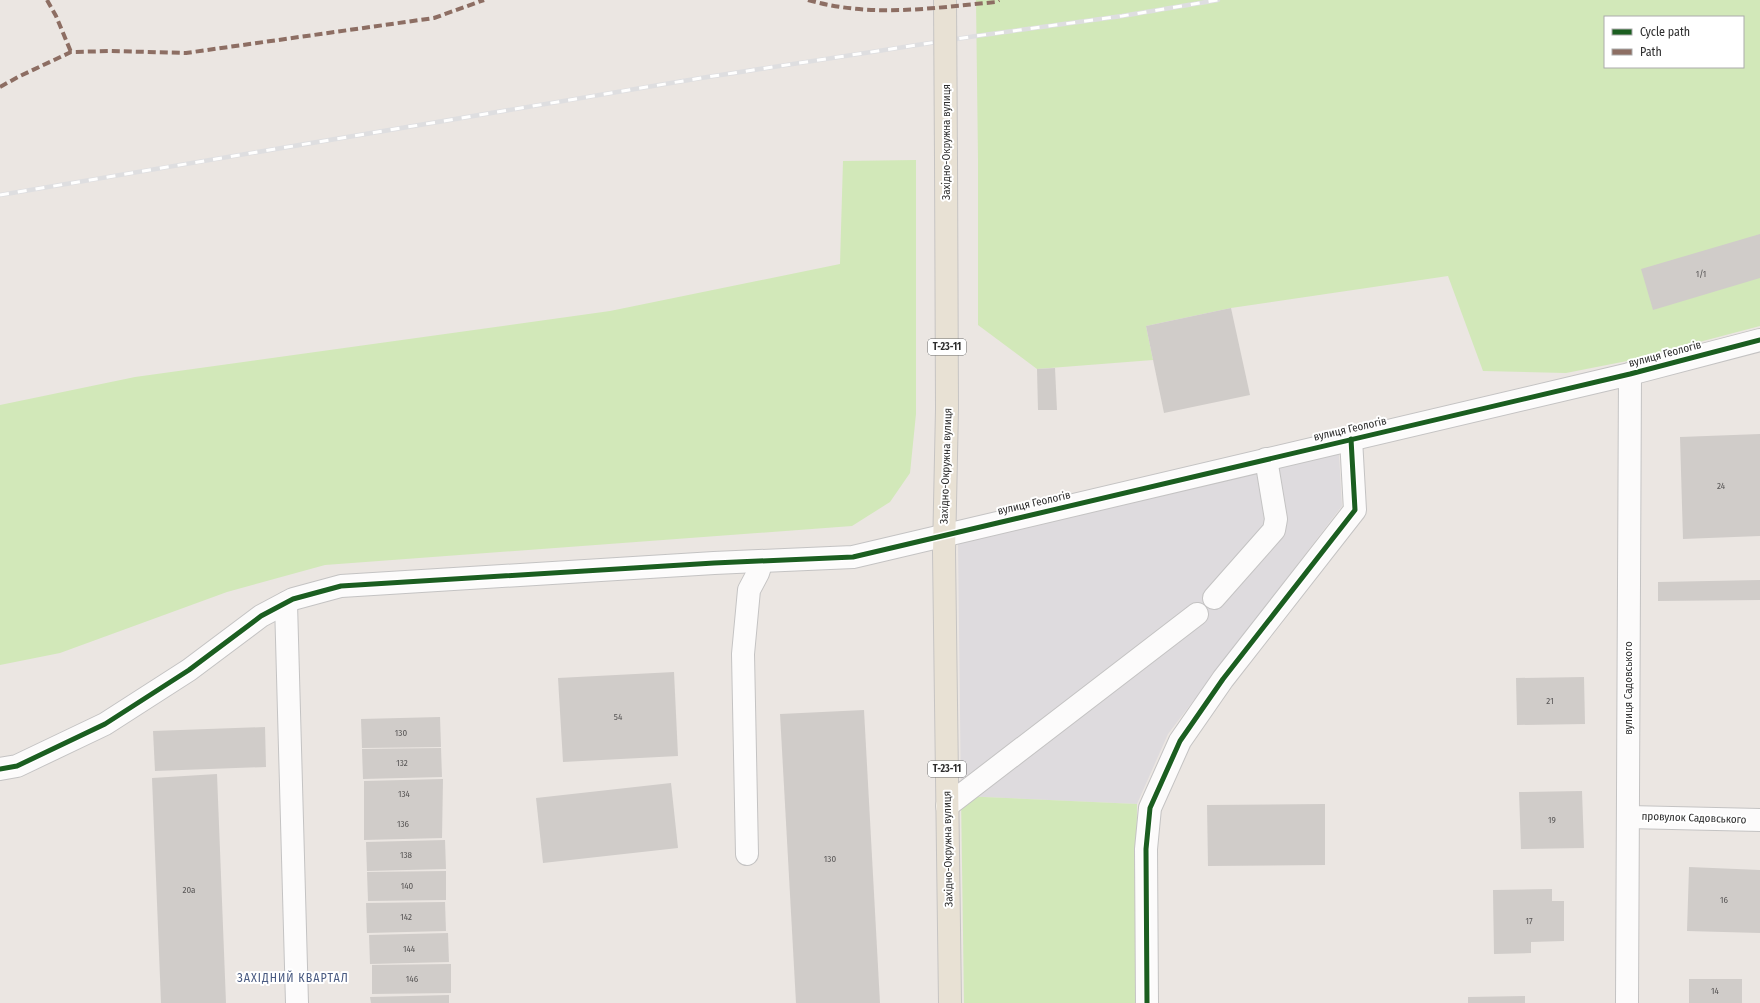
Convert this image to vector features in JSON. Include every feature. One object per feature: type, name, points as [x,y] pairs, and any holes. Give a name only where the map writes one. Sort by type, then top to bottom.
[{"type":"main road","name":"Західно-Окружна вулиця","points":[[945,0],[948,409],[944,535],[950,1003]]},
{"type":"street","name":"вулиця Геологів","points":[[0,769],[17,766],[105,724],[189,670],[260,616],[293,599],[341,586],[853,556],[1630,374],[1760,340]]},
{"type":"street","name":"вулиця Садовського","points":[[1627,1003],[1630,374]]},
{"type":"street","points":[[1147,1003],[1146,849],[1150,808],[1180,741],[1223,679],[1355,510],[1351,439]]},
{"type":"street","points":[[1214,598],[1274,530],[1276,519],[1266,459]]},
{"type":"street","points":[[747,854],[743,654],[749,590],[758,573],[762,561]]},
{"type":"street","points":[[286,603],[297,1003]]},
{"type":"street","points":[[947,806],[1197,614]]},
{"type":"street","name":"провулок Садовського","points":[[1628,816],[1760,820]]},
{"type":"shaded area","points":[[1339,454],[1342,506],[1168,734],[1137,804],[961,796],[958,543]]},
{"type":"green space","points":[[976,0],[1760,0],[1760,326],[1627,361],[1566,373],[1483,371],[1448,276],[1231,308],[1146,326],[1153,360],[1037,369],[978,325]]},
{"type":"green space","points":[[916,160],[916,414],[910,473],[890,502],[852,526],[325,565],[227,592],[60,653],[0,665],[0,405],[135,377],[610,311],[840,264],[843,161]]},
{"type":"green space","points":[[961,796],[1137,804],[1135,1003],[964,1003]]},
{"type":"building","points":[[1760,234],[1760,278],[1653,310],[1641,269]]},
{"type":"building","points":[[1231,308],[1250,395],[1164,413],[1146,326]]},
{"type":"building","points":[[1055,368],[1057,410],[1038,410],[1037,369]]},
{"type":"building","points":[[1760,434],[1760,536],[1683,539],[1680,437]]},
{"type":"building","points":[[1760,580],[1760,600],[1658,601],[1658,582]]},
{"type":"building","points":[[674,672],[678,756],[563,762],[558,678]]},
{"type":"building","points":[[1584,677],[1585,724],[1517,725],[1516,678]]},
{"type":"building","points":[[864,710],[880,1003],[796,1003],[780,714]]},
{"type":"building","points":[[440,717],[441,747],[362,748],[361,719]]},
{"type":"building","points":[[265,727],[266,767],[155,771],[153,731]]},
{"type":"building","points":[[441,748],[442,777],[363,779],[362,749]]},
{"type":"building","points":[[217,774],[226,1003],[161,1003],[152,778]]},
{"type":"building","points":[[443,779],[442,838],[364,840],[364,781]]},
{"type":"building","points":[[671,783],[678,848],[543,863],[536,798]]},
{"type":"building","points":[[1582,791],[1584,848],[1521,849],[1519,792]]},
{"type":"building","points":[[1325,804],[1325,865],[1208,866],[1207,805]]},
{"type":"building","points":[[445,840],[446,869],[367,871],[366,842]]},
{"type":"building","points":[[1689,867],[1760,870],[1760,933],[1687,931]]},
{"type":"building","points":[[446,871],[446,900],[368,901],[367,872]]},
{"type":"building","points":[[1552,889],[1552,901],[1564,901],[1564,941],[1531,942],[1531,953],[1494,954],[1493,890]]},
{"type":"building","points":[[445,902],[446,931],[367,933],[366,903]]},
{"type":"building","points":[[448,933],[449,962],[370,964],[369,935]]},
{"type":"building","points":[[451,964],[451,993],[372,994],[372,965]]},
{"type":"building","points":[[1689,979],[1742,979],[1742,1003],[1689,1003]]},
{"type":"building","points":[[449,995],[449,1003],[371,1003],[370,997]]},
{"type":"building","points":[[1525,996],[1525,1003],[1468,1003],[1468,997]]},
{"type":"railway","points":[[0,195],[701,78],[976,36],[1122,16],[1218,0]]},
{"type":"marked path","points":[[47,0],[56,16],[71,52]]},
{"type":"marked path","points":[[0,87],[71,52],[111,51],[186,53],[434,18],[484,0]]},
{"type":"marked path","points":[[808,0],[832,6],[878,10],[925,9],[996,2],[999,0]]},
{"type":"cycle path","points":[[0,769],[17,766],[105,724],[189,670],[261,616],[293,599],[341,586],[714,563],[853,557],[1630,374],[1760,340]]},
{"type":"cycle path","points":[[1147,1003],[1146,849],[1150,808],[1180,741],[1223,679],[1355,510],[1351,439]]},
{"type":"district","name":"ЗАХІДНИЙ КВАРТАЛ","points":[[293,978]]}]
